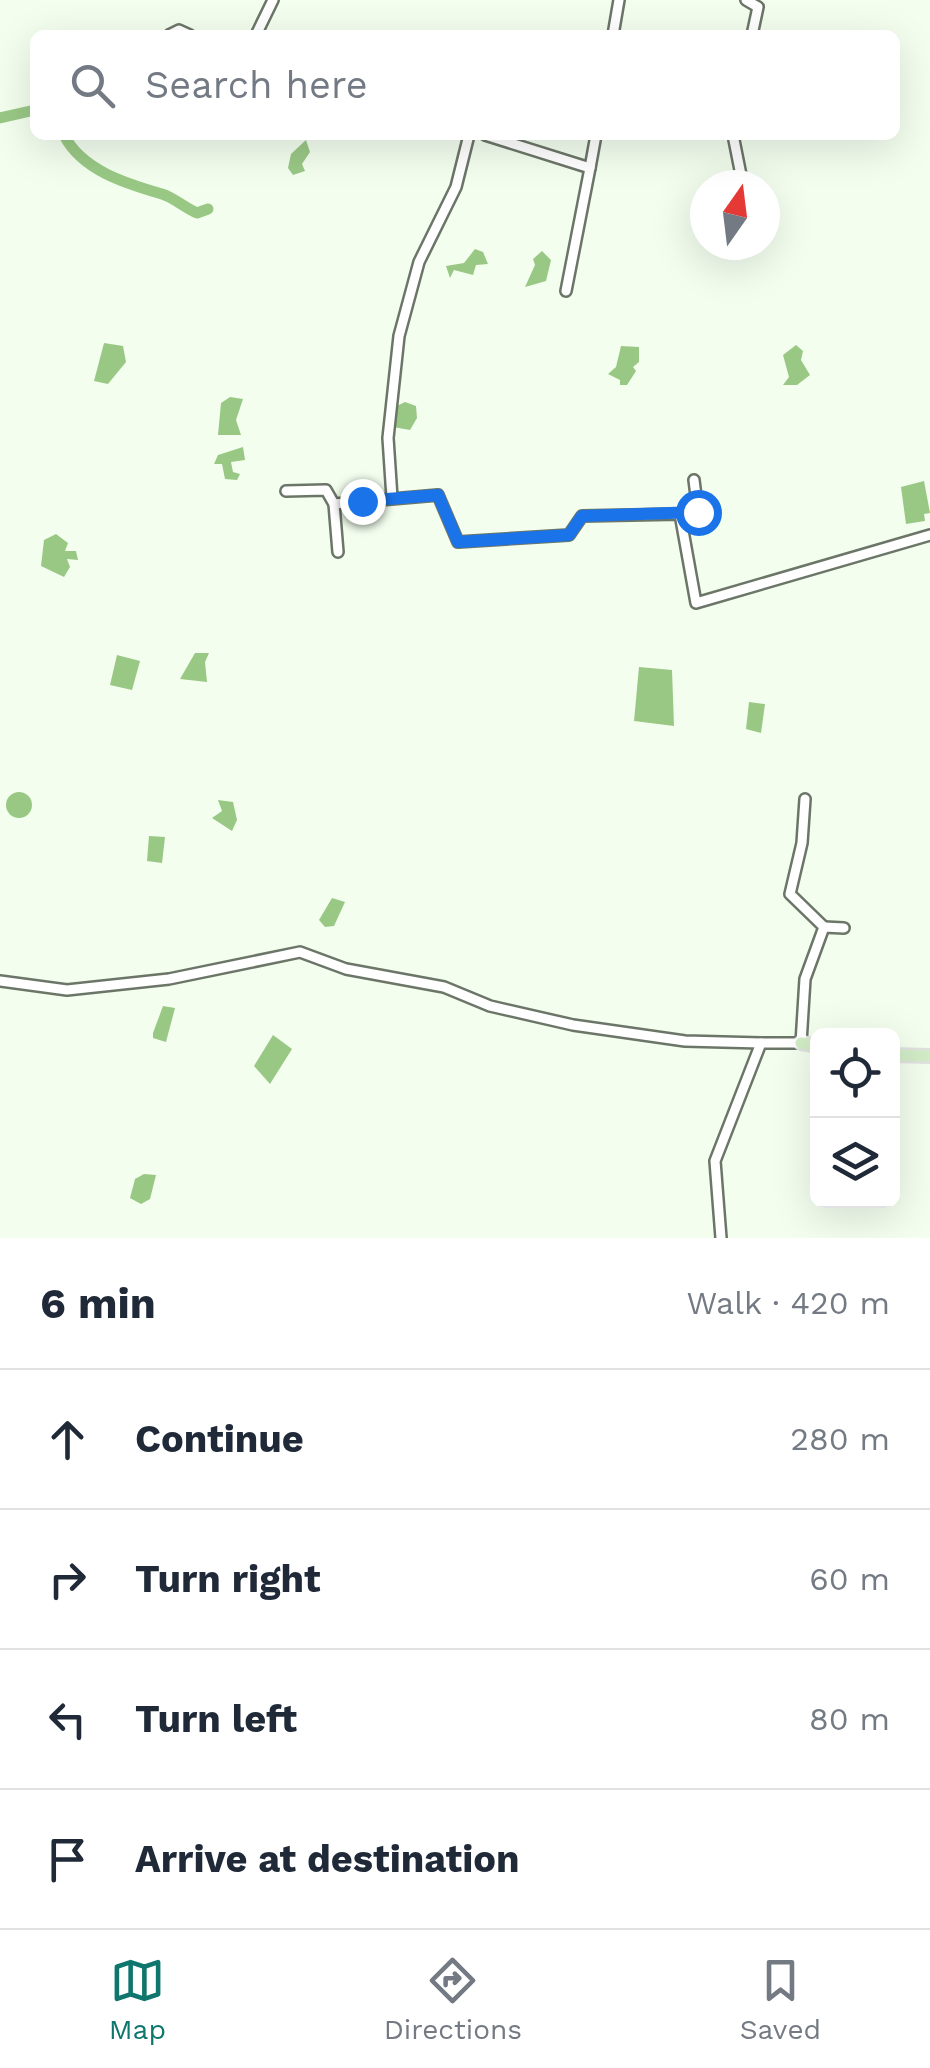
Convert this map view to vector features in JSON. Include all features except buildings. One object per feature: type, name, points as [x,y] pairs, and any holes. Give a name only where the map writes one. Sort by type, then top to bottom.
[{"type":"main road","points":[[801,1043],[810,1045]]},
{"type":"main road","points":[[900,1055],[930,1056]]},
{"type":"street","points":[[258,30],[272,0]]},
{"type":"street","points":[[615,30],[619,0]]},
{"type":"street","points":[[746,0],[758,7],[753,30]]},
{"type":"street","points":[[392,498],[388,438],[399,336],[419,262],[456,188],[469,140]]},
{"type":"street","points":[[500,140],[590,168]]},
{"type":"street","points":[[566,291],[595,140]]},
{"type":"street","points":[[734,140],[740,170]]},
{"type":"street","points":[[334,504],[441,497],[458,542],[569,535],[582,516],[698,512],[694,480]]},
{"type":"street","points":[[286,491],[325,489],[334,504],[338,552]]},
{"type":"street","points":[[680,514],[696,603],[930,535]]},
{"type":"street","points":[[805,799],[802,843],[790,894],[824,927],[844,928]]},
{"type":"street","points":[[0,981],[68,990],[169,979],[300,952],[346,969],[444,987],[490,1006],[574,1026],[685,1041],[801,1043],[805,979],[824,927]]},
{"type":"street","points":[[721,1238],[715,1161],[761,1043]]},
{"type":"shaded area","points":[[306,140],[310,152],[302,164],[305,171],[293,175],[288,168],[291,154]]},
{"type":"shaded area","points":[[475,249],[483,252],[488,264],[476,265],[473,275],[454,270],[450,278],[446,266],[464,263]]},
{"type":"shaded area","points":[[542,251],[551,260],[546,281],[525,287],[535,265],[533,259]]},
{"type":"shaded area","points":[[104,343],[123,346],[126,362],[108,384],[94,381]]},
{"type":"shaded area","points":[[796,345],[803,351],[801,360],[810,375],[797,385],[783,385],[789,377],[783,355]]},
{"type":"shaded area","points":[[621,346],[639,347],[639,362],[633,367],[636,371],[627,385],[620,385],[620,380],[608,374],[616,367]]},
{"type":"shaded area","points":[[230,397],[243,399],[236,420],[241,435],[218,435],[221,403]]},
{"type":"shaded area","points":[[405,402],[416,406],[417,418],[410,430],[393,427],[395,407]]},
{"type":"shaded area","points":[[243,447],[245,460],[231,462],[233,472],[240,474],[237,480],[225,479],[222,464],[214,464],[218,455]]},
{"type":"shaded area","points":[[924,481],[930,513],[924,514],[925,521],[906,524],[901,487]]},
{"type":"shaded area","points":[[56,534],[68,543],[65,551],[76,551],[78,560],[67,559],[70,567],[64,577],[41,566],[44,540]]},
{"type":"shaded area","points":[[195,653],[209,653],[205,662],[207,682],[180,679]]},
{"type":"shaded area","points":[[117,655],[140,661],[132,690],[110,685]]},
{"type":"shaded area","points":[[639,667],[672,670],[674,726],[634,721]]},
{"type":"shaded area","points":[[749,702],[765,704],[761,733],[746,729]]},
{"type":"shaded area","points":[[19,792],[28,796],[32,805],[28,814],[19,818],[10,814],[6,805],[10,796]]},
{"type":"shaded area","points":[[218,800],[233,802],[237,820],[232,831],[212,818],[222,811]]},
{"type":"shaded area","points":[[149,836],[165,837],[162,863],[147,861]]},
{"type":"shaded area","points":[[332,898],[345,902],[334,926],[325,927],[319,920]]},
{"type":"shaded area","points":[[163,1006],[175,1008],[166,1042],[153,1038]]},
{"type":"shaded area","points":[[273,1035],[292,1049],[270,1084],[254,1066]]},
{"type":"shaded area","points":[[144,1174],[156,1175],[150,1199],[141,1204],[130,1198],[135,1179]]},
{"type":"waterway","points":[[0,118],[30,111]]},
{"type":"waterway","points":[[67,140],[82,158],[107,174],[166,195],[197,213],[208,209]]},
{"type":"route","points":[[362,501],[438,495],[458,542],[569,535],[582,516],[698,512]]}]
